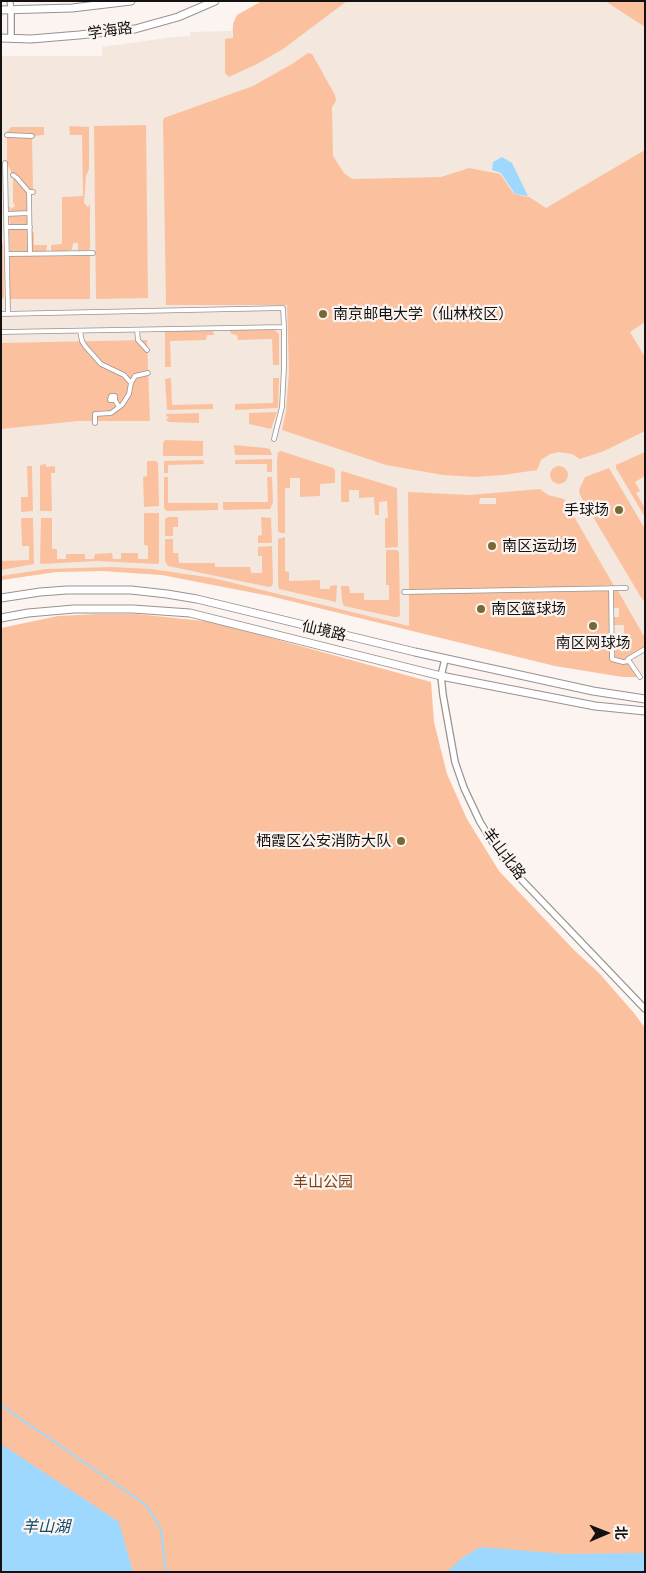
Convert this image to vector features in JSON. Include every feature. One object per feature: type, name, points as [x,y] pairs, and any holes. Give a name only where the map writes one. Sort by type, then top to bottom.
[{"type":"main road","name":"学海路","points":[[1,10],[72,8],[132,1]]},
{"type":"main road","name":"学海路","points":[[1,38],[79,35],[134,29],[178,17],[210,2]]},
{"type":"main road","name":"仙境路","points":[[1,598],[67,590],[131,590],[167,594],[445,659],[592,691],[645,698]]},
{"type":"main road","name":"仙境路","points":[[1,618],[28,613],[74,609],[133,609],[190,613],[442,676],[587,704],[645,711]]},
{"type":"street","points":[[10,1],[11,38]]},
{"type":"street","points":[[7,135],[32,136]]},
{"type":"street","points":[[5,163],[8,314]]},
{"type":"street","points":[[12,176],[17,178],[31,192],[29,214],[30,254]]},
{"type":"street","points":[[6,214],[29,214]]},
{"type":"street","points":[[6,227],[30,227]]},
{"type":"street","points":[[7,254],[93,253]]},
{"type":"street","points":[[1,314],[283,308],[284,367],[282,407],[274,439]]},
{"type":"street","points":[[1,332],[284,327]]},
{"type":"street","points":[[138,330],[138,340],[147,350]]},
{"type":"street","points":[[80,331],[85,346],[101,364],[124,375],[131,388],[126,400],[119,407],[111,412],[95,414],[95,424]]},
{"type":"street","points":[[130,383],[135,376],[148,373]]},
{"type":"street","points":[[115,400],[119,407]]},
{"type":"street","points":[[610,588],[612,659],[623,662],[629,661]]},
{"type":"street","points":[[404,592],[626,588]]},
{"type":"street","points":[[629,661],[628,659],[645,649]]},
{"type":"street","name":"羊山北路","points":[[445,659],[442,676],[443,695],[455,762],[464,788],[480,822],[498,851],[517,875],[645,1009]]},
{"type":"street","points":[[629,661],[640,677]]},
{"type":"shaded area","name":"南京邮电大学（仙林校区）","points":[[262,1],[645,1],[645,674],[640,677],[623,677],[555,666],[270,596],[162,575],[103,571],[56,572],[1,580],[1,56],[102,56],[102,47],[190,36],[190,32],[232,31],[237,15]]},
{"type":"green space","points":[[262,1],[347,1],[283,49],[229,77],[225,73],[225,39],[233,38],[233,24],[237,15]]},
{"type":"green space","points":[[605,1],[645,1],[645,27],[642,25]]},
{"type":"green space","points":[[308,53],[312,54],[335,95],[336,101],[332,107],[333,156],[344,173],[352,179],[441,177],[469,168],[500,174],[514,194],[529,197],[546,208],[645,150],[645,322],[630,332],[645,357],[645,431],[604,451],[580,459],[572,454],[559,452],[550,454],[541,460],[537,470],[503,475],[475,477],[443,475],[386,465],[282,430],[286,412],[289,371],[287,305],[166,305],[164,118],[253,86]]},
{"type":"green space","points":[[146,125],[148,298],[96,299],[94,126]]},
{"type":"green space","points":[[69,126],[89,127],[89,169],[86,176],[84,203],[88,207],[90,204],[90,248],[89,250],[78,250],[78,243],[73,243],[72,250],[68,250],[68,252],[54,252],[51,250],[51,245],[62,244],[62,197],[83,196],[82,135],[70,135]]},
{"type":"green space","points":[[11,127],[44,127],[44,135],[32,136],[33,190],[28,190],[28,211],[26,212],[10,212],[9,209],[9,206],[11,209],[15,206],[13,202],[13,175],[7,164],[7,132]]},
{"type":"green space","points":[[28,215],[28,225],[10,225],[9,216]]},
{"type":"green space","points":[[9,229],[28,229],[29,251],[10,251]]},
{"type":"green space","points":[[34,232],[34,245],[47,245],[46,252],[31,251],[30,233]]},
{"type":"green space","points":[[1,243],[3,243],[4,297],[1,300]]},
{"type":"green space","points":[[10,255],[90,255],[90,299],[10,299]]},
{"type":"green space","points":[[274,329],[279,334],[279,365],[273,365],[272,339],[238,340],[237,335],[231,334],[230,330]]},
{"type":"green space","points":[[213,330],[214,335],[207,335],[206,340],[170,341],[171,367],[165,367],[165,331]]},
{"type":"green space","points":[[147,340],[150,421],[78,421],[1,429],[1,343]]},
{"type":"green space","points":[[171,378],[172,405],[213,404],[213,409],[167,410],[165,379]]},
{"type":"green space","points":[[273,378],[279,378],[278,408],[235,410],[235,404],[273,403]]},
{"type":"green space","points":[[277,412],[271,429],[249,424],[249,413]]},
{"type":"green space","points":[[199,413],[199,423],[169,422],[166,420],[169,417],[166,414]]},
{"type":"green space","points":[[165,440],[203,441],[203,456],[163,456],[163,443]]},
{"type":"green space","points":[[234,445],[270,449],[272,455],[235,455]]},
{"type":"green space","points":[[281,451],[335,470],[335,483],[320,484],[320,496],[300,497],[300,478],[290,478],[290,488],[285,488],[285,533],[278,531],[277,461],[278,452]]},
{"type":"green space","points":[[645,452],[645,476],[635,482],[640,491],[636,493],[645,508],[645,517],[616,465]]},
{"type":"green space","points":[[272,459],[272,472],[267,472],[267,464],[235,464],[235,460]]},
{"type":"green space","points":[[203,460],[204,464],[168,465],[168,473],[164,473],[164,461]]},
{"type":"green space","points":[[147,461],[156,461],[158,463],[159,506],[144,507],[143,477],[147,476]]},
{"type":"green space","points":[[46,464],[46,467],[55,466],[55,473],[51,473],[52,511],[40,511],[40,465]]},
{"type":"green space","points":[[27,466],[32,466],[33,511],[21,512],[21,497],[28,497]]},
{"type":"green space","points":[[559,466],[565,469],[568,475],[565,481],[559,484],[553,481],[550,475],[553,469]]},
{"type":"green space","points":[[609,468],[645,529],[645,601],[642,599],[580,495],[579,490],[585,477]]},
{"type":"green space","points":[[342,471],[397,488],[398,547],[385,548],[385,518],[388,518],[387,501],[379,502],[379,515],[375,515],[374,497],[359,498],[359,490],[349,490],[349,502],[341,502]]},
{"type":"green space","points":[[164,477],[168,477],[168,503],[218,503],[218,510],[167,511],[164,508]]},
{"type":"green space","points":[[267,477],[272,477],[273,502],[270,509],[223,509],[223,502],[268,502]]},
{"type":"green space","name":"南区运动场","points":[[540,489],[548,495],[564,499],[614,586],[409,590],[408,492],[469,495]],"holes":[[[480,498],[496,498],[496,504],[479,504]]]},
{"type":"green space","points":[[144,513],[159,513],[158,564],[96,561],[40,563],[41,518],[52,518],[52,549],[57,549],[57,559],[66,559],[66,554],[85,554],[85,559],[94,559],[95,554],[112,553],[113,559],[121,559],[121,553],[138,553],[138,559],[148,559],[148,546],[144,545]]},
{"type":"green space","points":[[168,517],[178,517],[178,527],[173,527],[173,536],[165,536],[165,519]]},
{"type":"green space","points":[[261,517],[271,518],[272,543],[258,543],[258,536],[262,535]]},
{"type":"green space","points":[[21,518],[33,518],[34,564],[1,570],[1,561],[29,560],[29,546],[22,546]]},
{"type":"green space","points":[[285,537],[285,571],[289,572],[289,581],[320,580],[320,589],[330,589],[330,586],[337,585],[336,602],[279,589],[278,539]]},
{"type":"green space","points":[[165,539],[173,539],[173,553],[178,553],[179,563],[215,563],[215,567],[250,567],[251,573],[262,573],[262,556],[258,556],[258,547],[272,546],[272,586],[269,587],[168,566],[165,561]]},
{"type":"green space","points":[[386,550],[397,550],[399,552],[400,615],[394,617],[344,606],[341,586],[349,586],[350,593],[364,593],[364,600],[389,600],[389,585],[386,585]]},
{"type":"green space","points":[[110,567],[151,569],[213,578],[409,626],[409,593],[609,591],[610,660],[624,664],[629,663],[638,677],[623,677],[555,666],[270,596],[162,575],[103,571],[56,572],[1,580],[1,576],[46,569]]},
{"type":"green space","points":[[613,591],[618,591],[645,638],[645,646],[627,659],[622,660],[615,658],[615,648],[624,648],[624,625],[614,625],[614,617],[619,617],[619,608],[613,608]]},
{"type":"green space","name":"羊山公园","points":[[137,614],[213,622],[431,682],[434,722],[447,774],[467,819],[499,871],[574,950],[599,973],[645,1028],[645,1572],[1,1572],[1,628],[58,616]]},
{"type":"water","points":[[502,157],[512,163],[528,196],[515,194],[501,173],[492,170],[493,162]]},
{"type":"water","name":"羊山湖","points":[[1,1444],[119,1522],[133,1572],[1,1572]]},
{"type":"water","points":[[480,1547],[565,1554],[645,1553],[645,1572],[447,1572],[462,1558]]},
{"type":"waterway","points":[[1,1405],[146,1505],[161,1529],[165,1567],[168,1572]]},
{"type":"place","name":"南京邮电大学（仙林校区）","points":[[323,314]]},
{"type":"place","name":"手球场","points":[[619,510]]},
{"type":"place","name":"南区运动场","points":[[492,546]]},
{"type":"place","name":"南区篮球场","points":[[481,609]]},
{"type":"place","name":"南区网球场","points":[[593,626]]},
{"type":"place","name":"栖霞区公安消防大队","points":[[401,841]]}]
